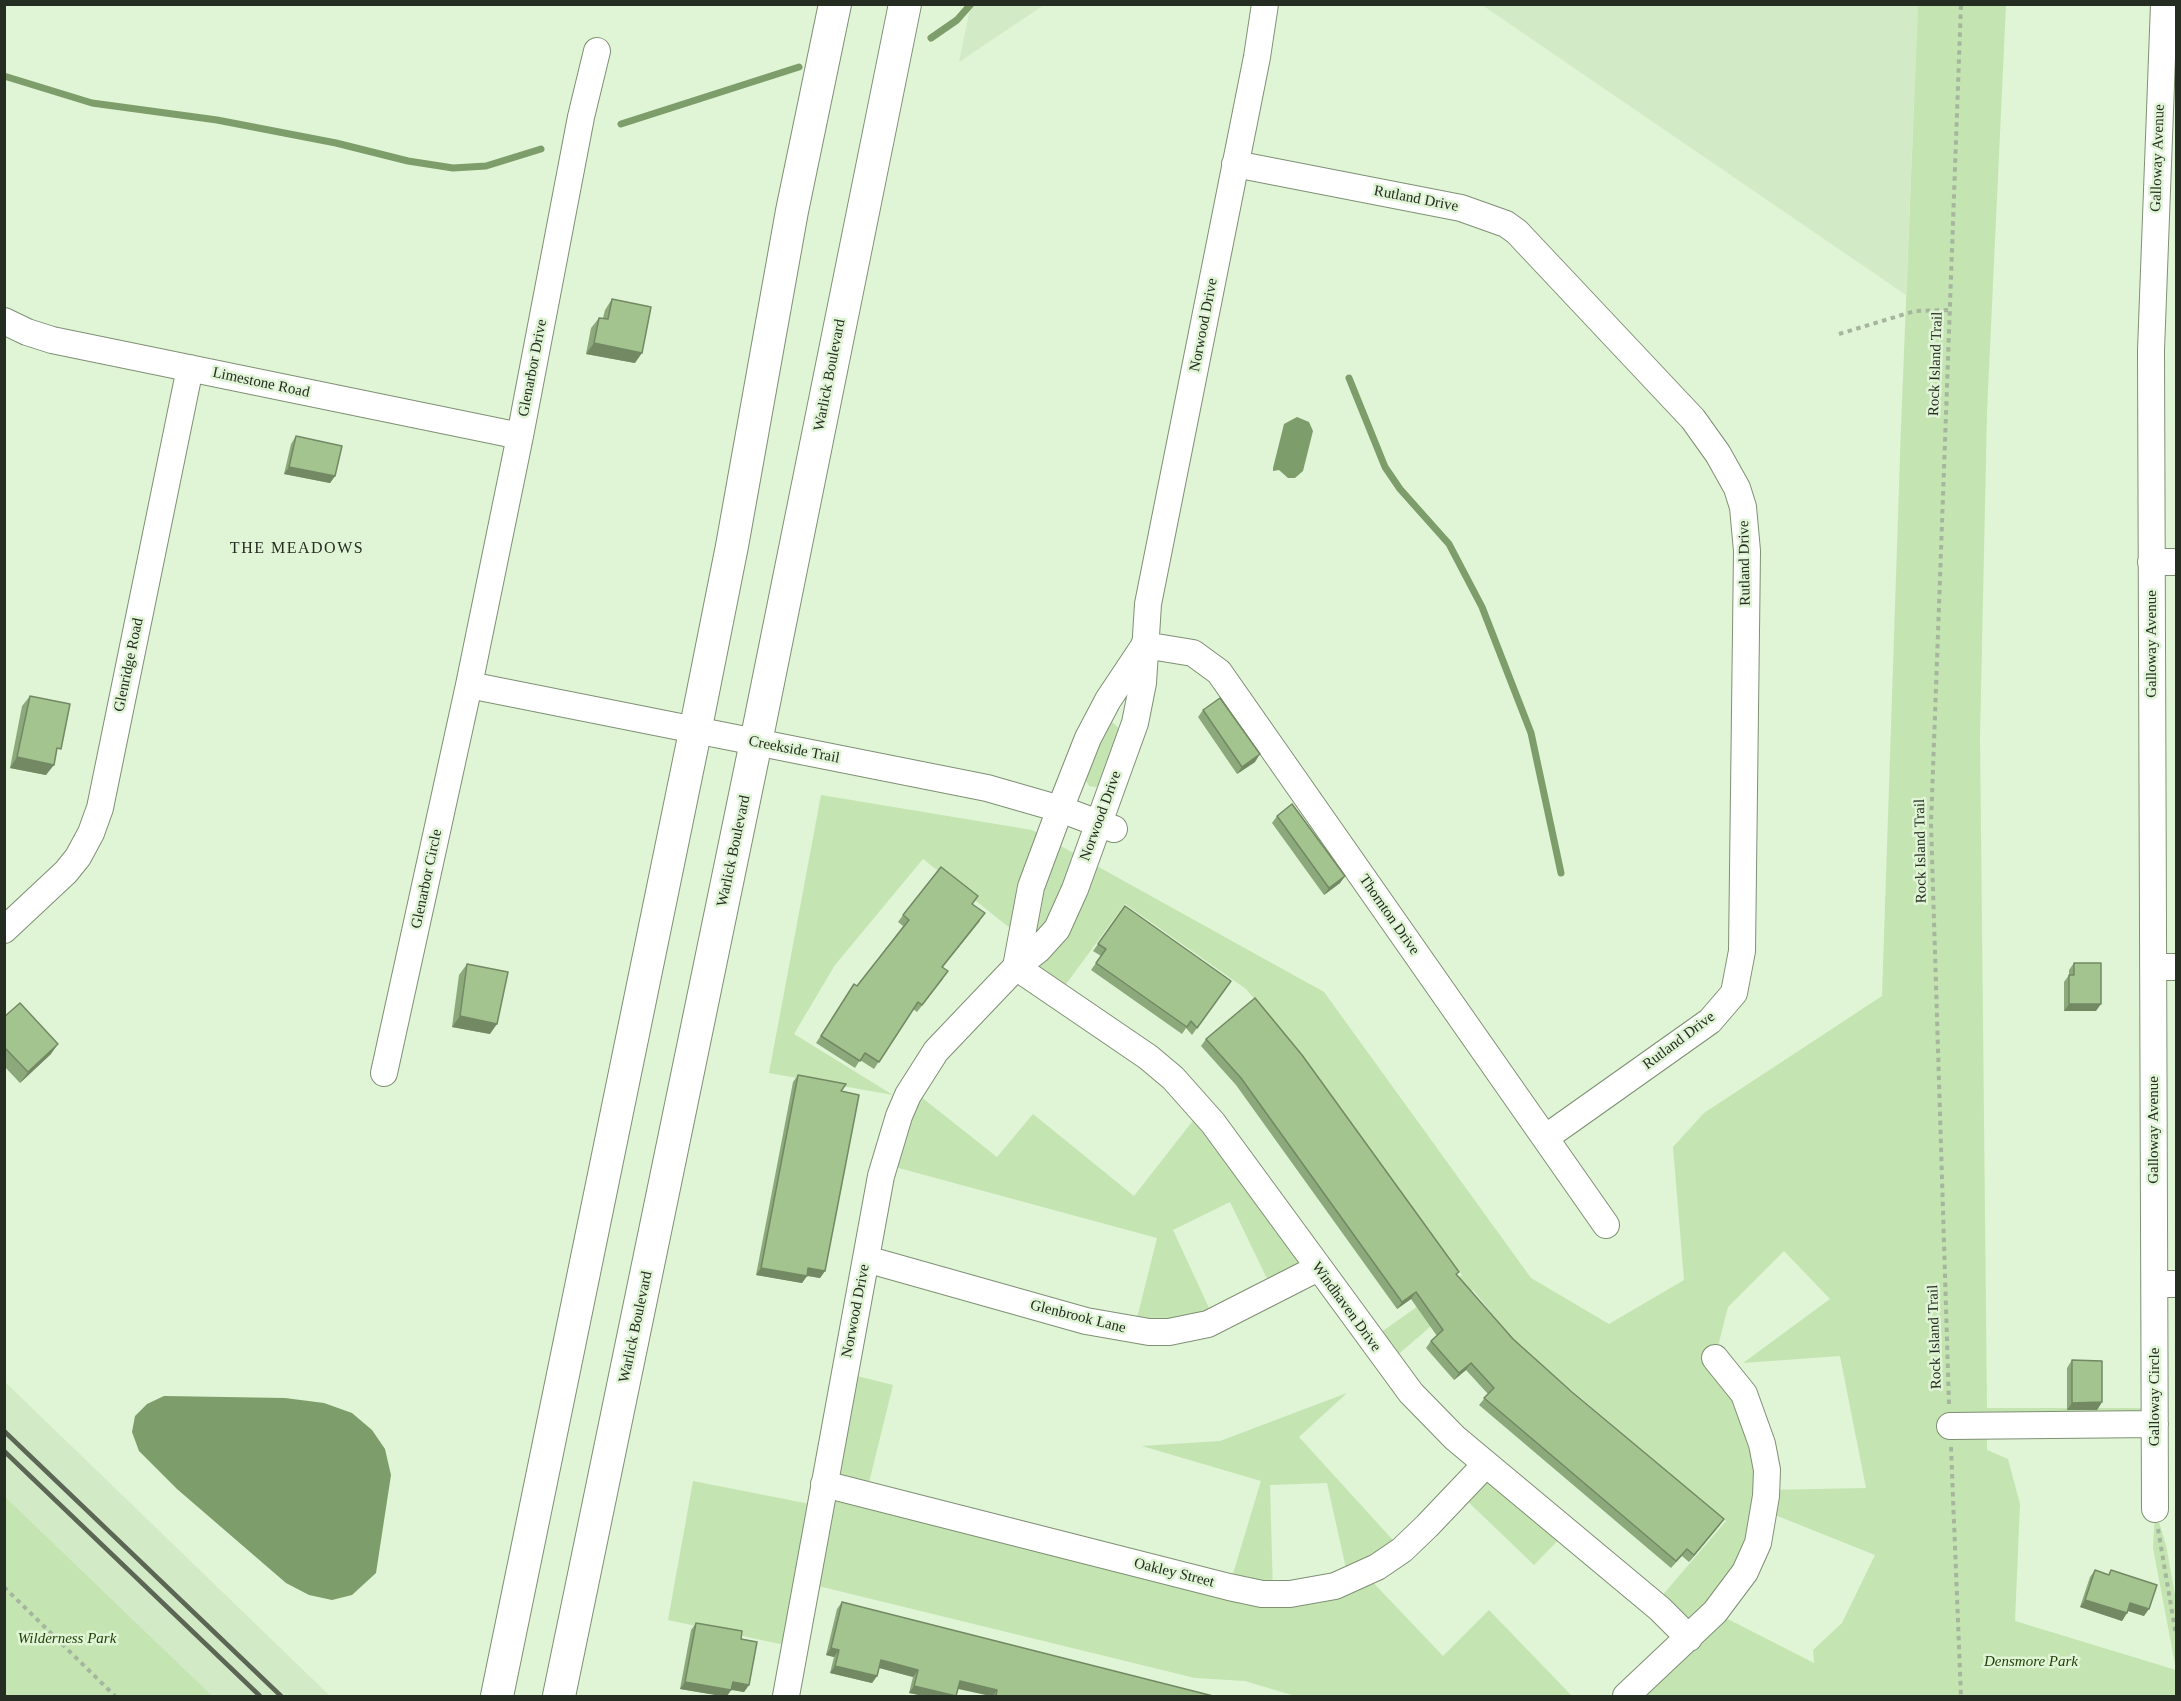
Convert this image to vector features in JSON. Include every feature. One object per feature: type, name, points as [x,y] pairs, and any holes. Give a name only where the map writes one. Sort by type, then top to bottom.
[{"type":"main road","points":[[497,1696],[695,732],[792,211],[835,4]]},
{"type":"main road","name":"Warlick Boulevard","points":[[560,1696],[756,742],[904,4]]},
{"type":"street","name":"Norwood Drive","points":[[786,1696],[889,1144],[908,1095],[936,1051],[1016,967],[1038,950],[1057,929],[1106,826],[1135,723],[1143,683],[1148,603],[1265,4]]},
{"type":"street","name":"Galloway Avenue","points":[[2164,4],[2151,350],[2151,562],[2165,967],[2166,1284]]},
{"type":"street","name":"Glenarbor Drive","points":[[469,685],[520,436],[581,117],[597,51]]},
{"type":"street","name":"Rutland Drive","points":[[1235,164],[1461,208],[1506,224],[1517,232],[1693,419],[1718,454],[1737,489],[1743,507],[1747,552],[1742,951],[1734,993],[1710,1021],[1545,1138]]},
{"type":"street","name":"Limestone Road","points":[[4,321],[52,340],[520,436]]},
{"type":"street","name":"Glenridge Road","points":[[4,930],[66,872],[78,857],[91,833],[100,808],[190,368]]},
{"type":"street","points":[[2151,562],[2176,562]]},
{"type":"street","name":"Norwood Drive","points":[[1016,967],[1031,887],[1060,809],[1093,729],[1108,700],[1144,645]]},
{"type":"street","name":"Thornton Drive","points":[[1144,645],[1193,653],[1219,672],[1606,1226]]},
{"type":"street","name":"Creekside Trail","points":[[469,685],[695,732],[987,788],[1060,809],[1106,826]]},
{"type":"street","name":"Glenarbor Circle","points":[[384,1073],[469,685]]},
{"type":"street","name":"Windhaven Drive","points":[[1016,967],[1148,1057],[1173,1078],[1213,1123],[1411,1393],[1448,1431],[1655,1604],[1689,1638]]},
{"type":"street","name":"Glenbrook Lane","points":[[866,1259],[1086,1321],[1149,1332],[1169,1332],[1208,1324],[1318,1268]]},
{"type":"street","name":"Galloway Circle","points":[[2155,1509],[2155,1424],[2166,1284]]},
{"type":"street","points":[[1626,1696],[1715,1612],[1745,1572],[1758,1543],[1766,1496],[1767,1470],[1755,1419],[1744,1394],[1715,1358]]},
{"type":"street","points":[[1950,1426],[2155,1424]]},
{"type":"street","name":"Oakley Street","points":[[824,1484],[1229,1587],[1262,1594],[1290,1594],[1335,1586],[1377,1567],[1402,1550],[1486,1464]]},
{"type":"path","name":"Rock Island Trail","points":[[1961,4],[1931,824],[1961,1696]]},
{"type":"path","points":[[1839,334],[1915,311],[1950,310]]},
{"type":"path","points":[[2155,1509],[2176,1635]]},
{"type":"path","points":[[4,1587],[115,1696]]},
{"type":"shaded area","points":[[971,4],[1044,4],[1044,5],[959,62]]},
{"type":"shaded area","points":[[1482,5],[1918,5],[1906,295]]},
{"type":"shaded area","points":[[1297,417],[1309,422],[1313,431],[1303,471],[1295,478],[1288,478],[1279,470],[1273,471],[1273,468],[1284,424]]},
{"type":"shaded area","points":[[4,1381],[330,1696],[210,1696],[5,1501]]},
{"type":"shaded area","points":[[164,1396],[285,1398],[324,1403],[352,1413],[372,1430],[385,1449],[391,1475],[376,1573],[352,1595],[332,1600],[309,1595],[286,1583],[177,1489],[139,1451],[132,1432],[135,1416],[147,1404]]},
{"type":"green space","name":"Densmore Park","points":[[1918,5],[2006,5],[1987,412],[1980,737],[1987,1408],[2155,1408],[2155,1435],[1987,1434],[1987,1450],[2008,1459],[2020,1504],[2015,1621],[2176,1670],[2176,1696],[1626,1696],[1689,1638],[1655,1604],[1726,1521],[1516,1343],[1473,1290],[1387,1364],[1370,1340],[1462,1275],[1299,1053],[1246,989],[1125,904],[1058,995],[1016,967],[1020,936],[923,859],[835,965],[794,1034],[893,1095],[769,1073],[821,795],[1032,830],[1324,992],[1531,1278],[1609,1324],[1684,1280],[1673,1147],[1704,1113],[1882,996]],"holes":[[[1784,1251],[1830,1299],[1743,1363],[1840,1356],[1866,1488],[1767,1490],[1729,1374],[1715,1358],[1728,1307]],[[1765,1511],[1875,1555],[1842,1623],[1813,1650],[1814,1663],[1716,1613]]]},
{"type":"green space","points":[[1112,722],[1121,730],[1102,784],[1096,787],[1089,786],[1085,779],[1105,724]]},
{"type":"green space","points":[[911,1089],[997,1157],[1033,1114],[1134,1196],[1202,1109],[1318,1268],[1274,1293],[1230,1202],[1173,1230],[1215,1321],[1134,1330],[1157,1238],[884,1164]]},
{"type":"green space","points":[[845,1373],[893,1385],[866,1495],[1229,1587],[1261,1481],[1142,1446],[1220,1441],[1347,1393],[1299,1437],[1402,1550],[1365,1574],[1443,1656],[1489,1610],[1572,1696],[1295,1696],[1245,1681],[1195,1678],[806,1583],[794,1647],[668,1620],[693,1481],[820,1506]],"holes":[[[1327,1483],[1349,1582],[1273,1594],[1270,1485]]]},
{"type":"green space","points":[[1486,1464],[1567,1531],[1534,1565],[1460,1494]]},
{"type":"green space","name":"Wilderness Park","points":[[5,1497],[212,1696],[5,1696]]},
{"type":"green space","points":[[2155,1509],[2166,1545],[2176,1600],[2176,1669],[2153,1548]]},
{"type":"building","points":[[612,299],[651,307],[642,353],[594,343],[599,318],[608,319]]},
{"type":"building","points":[[296,436],[342,446],[335,476],[289,467]]},
{"type":"building","points":[[30,696],[70,704],[61,749],[57,748],[54,765],[17,757]]},
{"type":"building","points":[[1220,698],[1260,754],[1242,767],[1203,710]]},
{"type":"building","points":[[1292,804],[1345,876],[1329,888],[1277,816]]},
{"type":"building","points":[[941,867],[978,896],[972,904],[985,913],[942,967],[948,971],[922,1005],[918,1002],[879,1062],[865,1053],[860,1061],[821,1036],[854,984],[857,986],[909,920],[903,915]]},
{"type":"building","points":[[1125,906],[1231,981],[1197,1028],[1191,1021],[1187,1027],[1096,963],[1106,949],[1098,944]]},
{"type":"building","points":[[2074,963],[2101,963],[2101,1004],[2069,1004],[2069,975],[2074,975]]},
{"type":"building","points":[[467,964],[508,972],[497,1024],[460,1016]]},
{"type":"building","points":[[1255,998],[1302,1055],[1459,1272],[1456,1274],[1513,1339],[1572,1392],[1724,1519],[1694,1555],[1687,1549],[1676,1561],[1484,1398],[1494,1388],[1471,1363],[1459,1373],[1431,1341],[1443,1330],[1416,1292],[1402,1302],[1241,1078],[1206,1039]]},
{"type":"building","points":[[20,1003],[58,1044],[28,1072],[6,1049],[4,1051],[4,1017]]},
{"type":"building","points":[[798,1075],[846,1084],[841,1091],[859,1095],[825,1271],[808,1268],[807,1276],[761,1268]]},
{"type":"building","points":[[2072,1360],[2102,1361],[2102,1402],[2072,1403]]},
{"type":"building","points":[[2095,1570],[2109,1575],[2111,1570],[2157,1585],[2149,1609],[2130,1603],[2127,1613],[2085,1600]]},
{"type":"building","points":[[842,1602],[1213,1696],[996,1696],[997,1690],[960,1681],[956,1696],[914,1686],[918,1670],[881,1660],[877,1676],[835,1666],[839,1650],[831,1648]]},
{"type":"building","points":[[696,1623],[742,1631],[741,1639],[757,1642],[749,1685],[733,1682],[731,1690],[685,1682]]},
{"type":"waterway","points":[[931,38],[957,20],[971,4]]},
{"type":"waterway","points":[[621,124],[799,67]]},
{"type":"waterway","points":[[4,76],[92,103],[217,120],[336,143],[408,161],[453,168],[486,166],[541,149]]},
{"type":"waterway","points":[[1349,378],[1385,467],[1400,489],[1449,544],[1482,607],[1531,733],[1561,873]]},
{"type":"railway","points":[[4,1431],[281,1696]]},
{"type":"railway","points":[[4,1451],[260,1696]]},
{"type":"district","name":"THE MEADOWS","points":[[297,549]]}]
